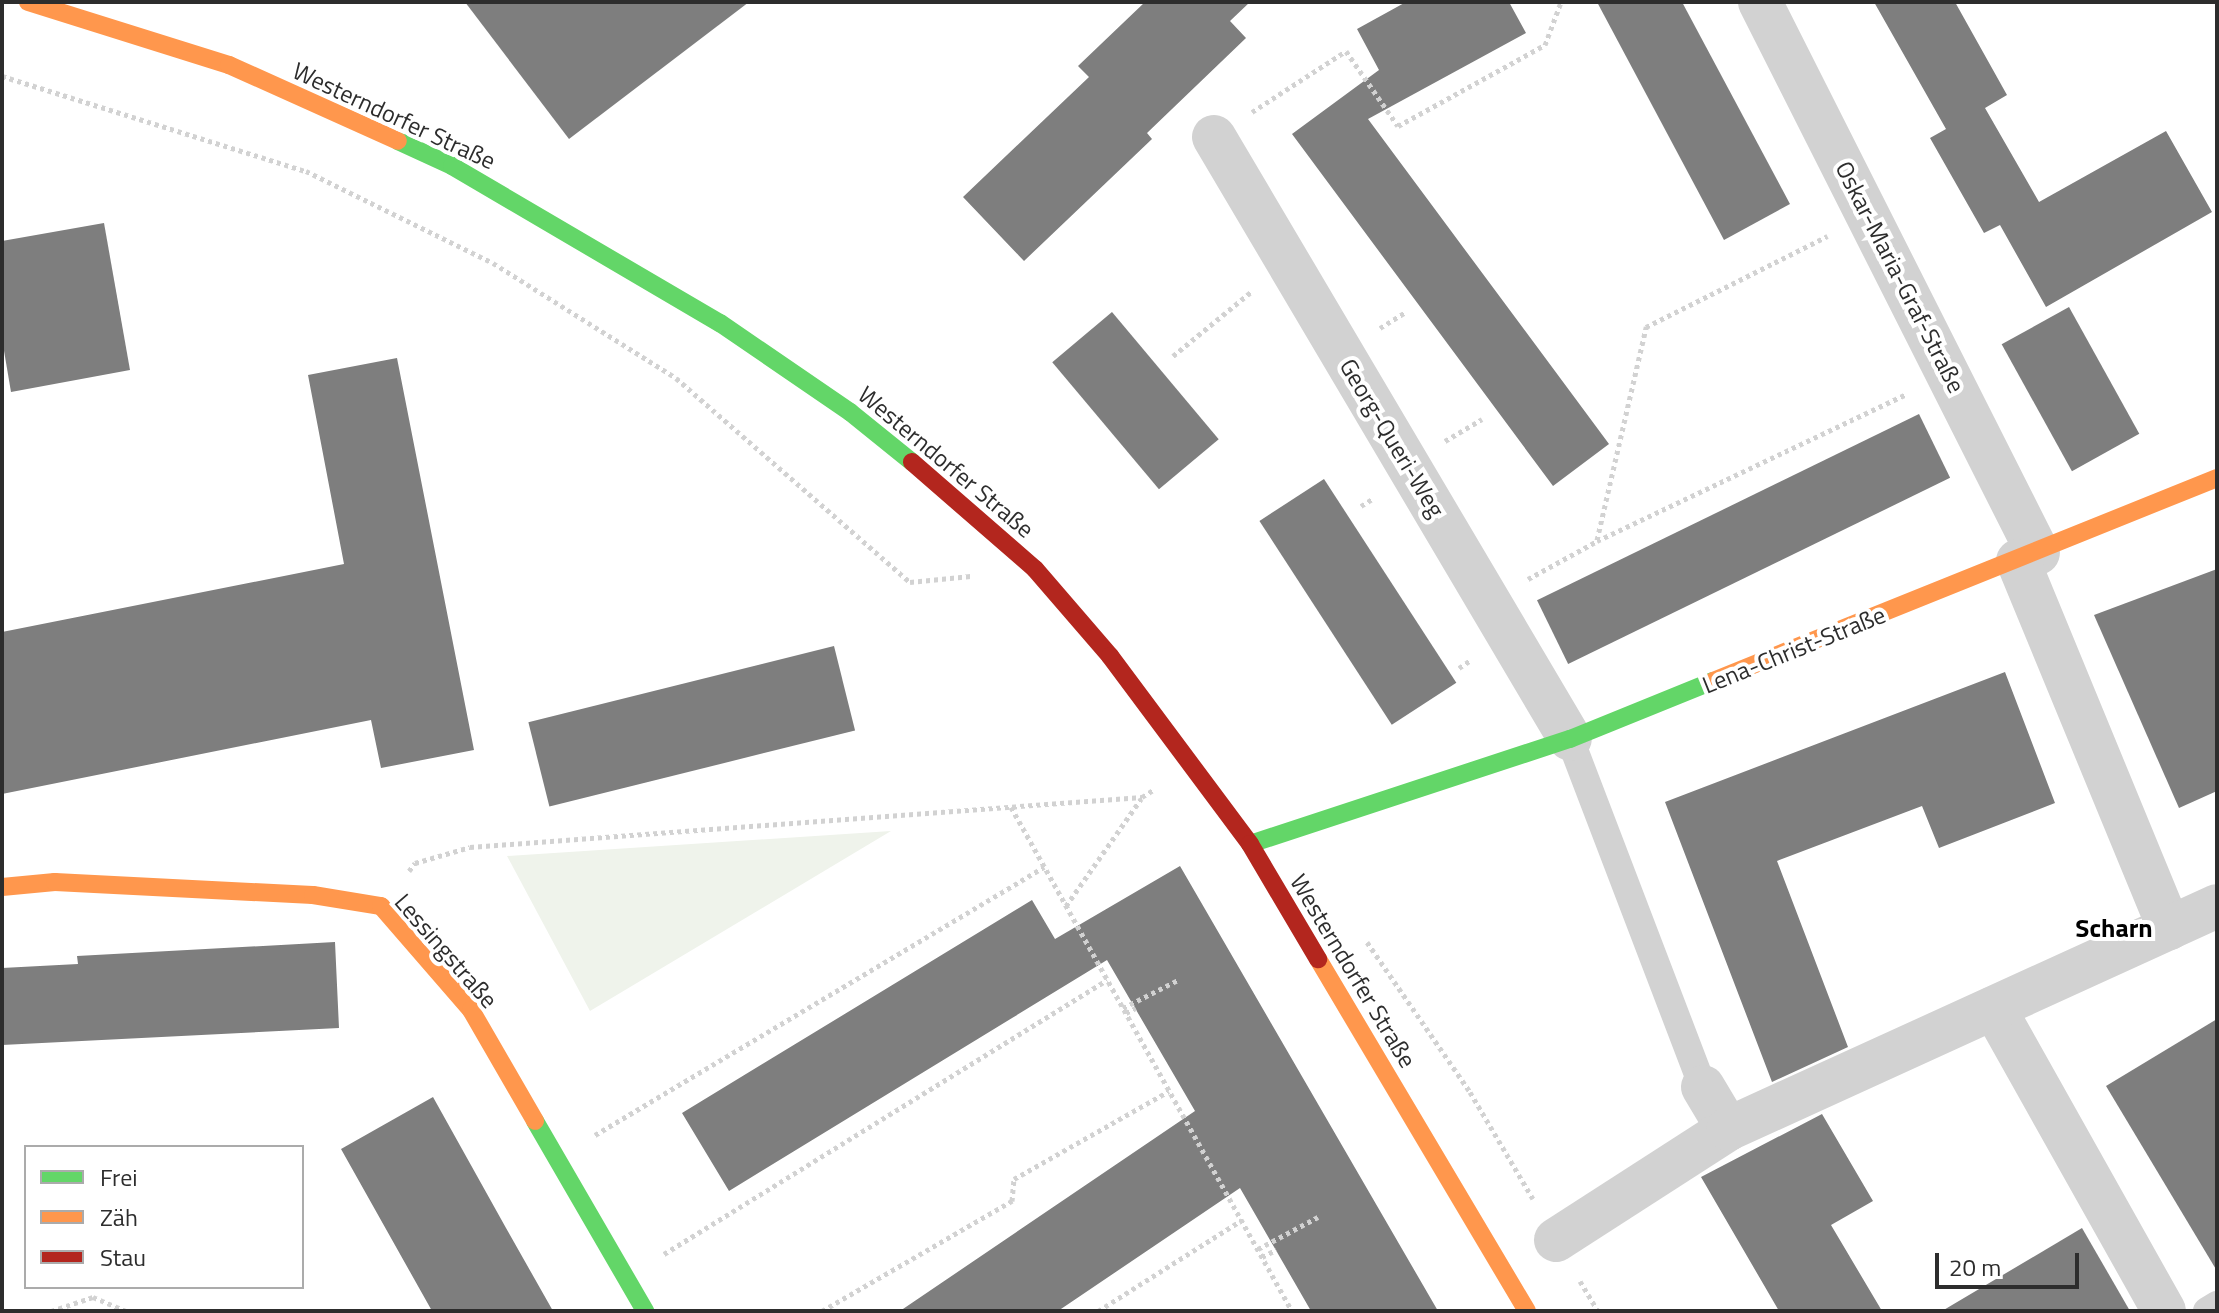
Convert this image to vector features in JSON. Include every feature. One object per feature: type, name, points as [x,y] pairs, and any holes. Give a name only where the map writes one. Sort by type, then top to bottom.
[{"type":"main road","name":"Westerndorfer Straße","points":[[28,2],[229,65],[452,166],[720,323],[850,412],[1035,569],[1110,656],[1250,844],[1527,1311]]},
{"type":"main road","name":"Lena-Christ-Straße","points":[[1250,844],[1570,739],[2028,557],[2217,478]]},
{"type":"main road","name":"Lessingstraße","points":[[2,887],[55,882],[298,894],[381,906],[471,1010],[645,1311]]},
{"type":"street","name":"Oskar-Maria-Graf-Straße","points":[[1760,2],[1950,375],[2028,557]]},
{"type":"street","name":"Georg-Queri-Weg","points":[[1214,137],[1570,739]]},
{"type":"street","points":[[2028,557],[2169,928]]},
{"type":"street","points":[[1556,1240],[1728,1129],[2217,906]]},
{"type":"street","points":[[1994,1008],[2164,1311]]},
{"type":"street","points":[[1703,1087],[1728,1129]]},
{"type":"lane","points":[[1570,739],[1703,1087]]},
{"type":"lane","points":[[2207,1311],[2217,1305]]},
{"type":"path","points":[[1214,137],[1346,51],[1398,126],[1545,45],[1561,2]]},
{"type":"path","points":[[2,76],[306,171],[493,263],[676,378],[910,582],[1035,569]]},
{"type":"path","points":[[1597,541],[1646,327],[1870,215]]},
{"type":"path","points":[[1173,356],[1288,261]]},
{"type":"path","points":[[1510,637],[1527,580],[1597,541],[1950,375]]},
{"type":"path","points":[[1066,906],[1142,797],[1192,765]]},
{"type":"path","points":[[381,906],[415,863],[470,847],[1142,797]]},
{"type":"path","points":[[1011,807],[1292,1311]]},
{"type":"path","points":[[557,1158],[1044,867]]},
{"type":"path","points":[[1363,937],[1470,1092],[1598,1311]]},
{"type":"path","points":[[626,1278],[1107,980]]},
{"type":"path","points":[[1124,1010],[1178,980]]},
{"type":"path","points":[[1124,1010],[1136,1008]]},
{"type":"path","points":[[822,1311],[1012,1201],[1014,1179],[1169,1091]]},
{"type":"path","points":[[1258,1249],[1318,1217]]},
{"type":"path","points":[[1098,1311],[1242,1220]]},
{"type":"path","points":[[1262,1257],[1276,1250]]},
{"type":"path","points":[[51,1311],[93,1297],[126,1311]]},
{"type":"shaded area","points":[[891,831],[590,1011],[507,856]]},
{"type":"building","points":[[465,2],[749,2],[569,139]]},
{"type":"building","points":[[1145,2],[1250,2],[1230,21],[1246,38],[1147,133],[1152,139],[1024,261],[963,197],[1089,77],[1078,66]]},
{"type":"building","points":[[1406,2],[1509,2],[1526,33],[1368,119],[1609,444],[1553,486],[1292,134],[1379,70],[1357,29]]},
{"type":"building","points":[[1597,2],[1682,2],[1790,204],[1724,240]]},
{"type":"building","points":[[1874,2],[1955,2],[2007,95],[1985,108],[2039,202],[2166,131],[2212,212],[2046,307],[2000,225],[1984,233],[1930,138],[1946,129]]},
{"type":"building","points":[[104,223],[130,370],[11,392],[2,339],[2,241]]},
{"type":"building","points":[[2069,307],[2139,434],[2072,471],[2002,344]]},
{"type":"building","points":[[1112,312],[1219,439],[1159,489],[1052,362]]},
{"type":"building","points":[[397,358],[474,750],[381,768],[371,720],[2,794],[2,632],[344,564],[308,375]]},
{"type":"building","points":[[1919,414],[1950,478],[1568,664],[1537,600]]},
{"type":"building","points":[[1324,479],[1456,683],[1392,725],[1259,521]]},
{"type":"building","points":[[2217,569],[2217,791],[2179,808],[2094,615]]},
{"type":"building","points":[[834,646],[855,730],[549,807],[528,722]]},
{"type":"building","points":[[2005,672],[2055,803],[1939,848],[1922,806],[1777,861],[1848,1047],[1772,1082],[1665,802]]},
{"type":"building","points":[[1180,866],[1438,1311],[1311,1311],[1240,1188],[1058,1311],[900,1311],[1195,1111],[1107,960],[729,1191],[682,1113],[1032,900],[1055,939]]},
{"type":"building","points":[[335,942],[339,1028],[2,1045],[2,968],[78,964],[77,956]]},
{"type":"building","points":[[2217,1019],[2217,1271],[2106,1086]]},
{"type":"building","points":[[433,1097],[553,1311],[432,1311],[341,1149]]},
{"type":"building","points":[[1822,1114],[1873,1201],[1831,1225],[1882,1311],[1779,1311],[1701,1177]]},
{"type":"building","points":[[2082,1228],[2130,1311],[1942,1311]]},
{"type":"traffic: fast","points":[[398,141],[452,166],[720,323],[850,412],[912,462]]},
{"type":"traffic: fast","points":[[1250,844],[1570,739],[1713,681]]},
{"type":"traffic: fast","points":[[535,1121],[645,1311]]},
{"type":"traffic: slow","points":[[28,2],[229,65],[398,141]]},
{"type":"traffic: slow","points":[[1713,681],[2217,478]]},
{"type":"traffic: slow","points":[[2,887],[55,882],[313,895],[381,906],[471,1010],[535,1121]]},
{"type":"traffic: slow","points":[[1318,959],[1527,1311]]},
{"type":"traffic: jam","points":[[912,462],[1035,569],[1110,656],[1250,844],[1318,959]]},
{"type":"district","name":"Scharn","points":[[2114,928]]}]
